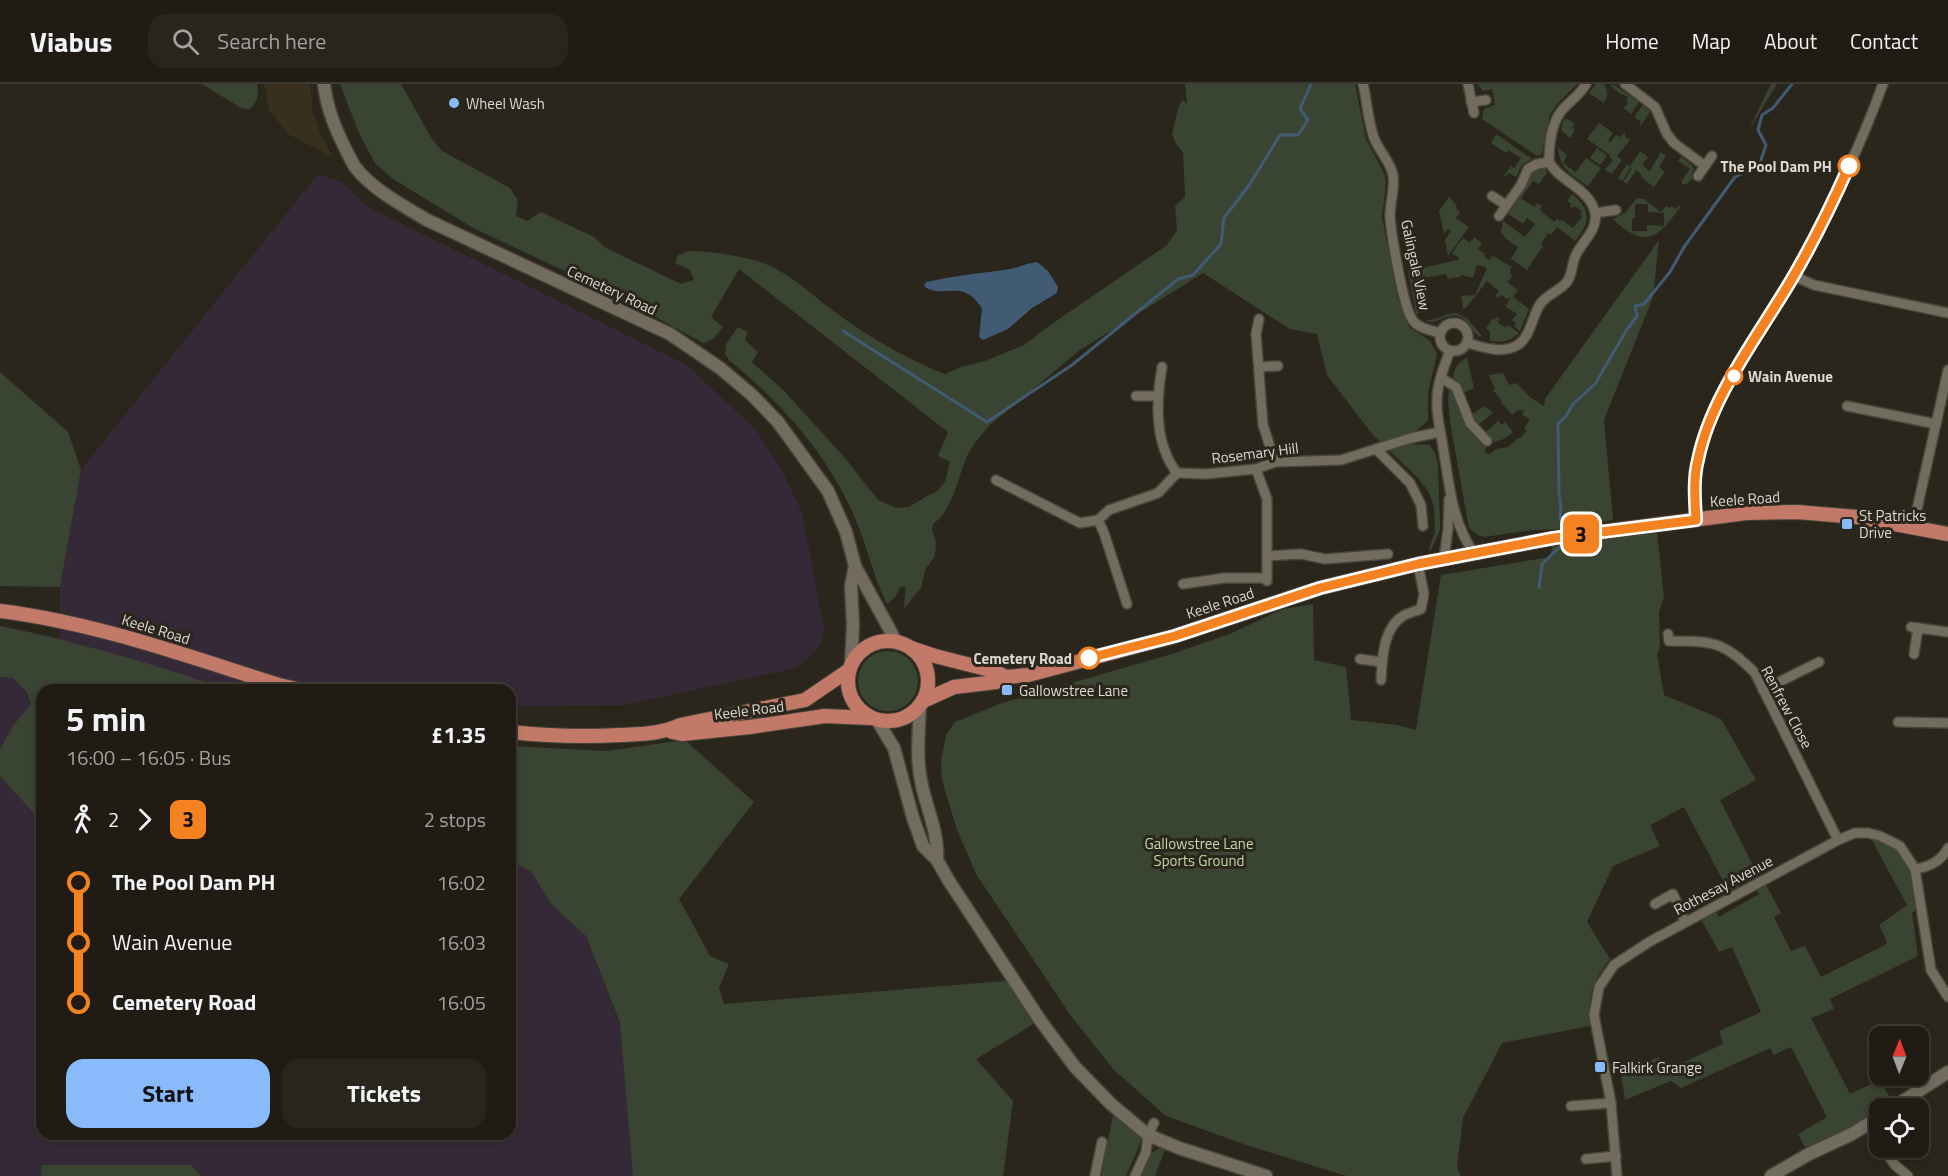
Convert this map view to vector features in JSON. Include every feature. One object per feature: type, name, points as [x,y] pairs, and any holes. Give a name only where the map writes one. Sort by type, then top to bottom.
[{"type":"main road","name":"Keele Road","points":[[921,703],[954,687],[1028,675],[1175,636],[1320,588],[1418,564],[1554,538],[1746,513],[1797,512],[1857,517],[1948,534]]},
{"type":"main road","name":"Keele Road","points":[[0,611],[74,623],[127,637],[276,684]]},
{"type":"main road","points":[[889,642],[900,644],[917,655],[925,668],[927,684],[921,703],[902,719],[886,721],[874,719],[859,709],[850,696],[848,681],[850,668],[860,653],[873,644],[889,642]]},
{"type":"main road","name":"Keele Road","points":[[900,644],[935,656],[994,671],[1006,677]]},
{"type":"main road","name":"Keele Road","points":[[667,731],[680,725],[805,700],[850,668]]},
{"type":"main road","name":"Keele Road","points":[[516,733],[551,736],[594,736],[667,731],[682,734],[825,716],[874,719]]},
{"type":"street","name":"Cemetery Road","points":[[324,84],[333,124],[355,167],[370,182],[398,203],[427,220],[670,334],[720,368],[752,395],[778,422],[828,490],[846,532],[855,566],[900,644]]},
{"type":"street","name":"Galingale View","points":[[1363,84],[1375,140],[1393,176],[1394,187],[1390,215],[1408,311],[1416,323],[1440,333],[1445,325],[1459,323],[1466,329],[1467,343]]},
{"type":"street","points":[[1467,84],[1474,113]]},
{"type":"street","points":[[1440,333],[1440,342],[1450,351],[1458,351],[1467,343],[1502,350],[1513,347],[1524,340],[1542,303],[1568,280],[1574,258],[1593,228],[1595,213],[1586,196],[1558,175],[1549,162],[1550,146],[1557,117],[1586,84]]},
{"type":"street","points":[[1625,84],[1655,107],[1667,134],[1674,143],[1705,166]]},
{"type":"street","points":[[1696,520],[1695,492],[1698,460],[1710,422],[1724,392],[1794,276],[1825,218],[1853,158],[1883,84]]},
{"type":"street","points":[[1472,102],[1486,100]]},
{"type":"street","points":[[1698,176],[1712,156]]},
{"type":"street","points":[[1499,216],[1521,184],[1528,169],[1549,162]]},
{"type":"street","points":[[1492,196],[1506,205]]},
{"type":"street","points":[[1595,213],[1616,210]]},
{"type":"street","points":[[1794,276],[1814,285],[1948,313]]},
{"type":"street","points":[[1260,319],[1256,333],[1263,425],[1275,462]]},
{"type":"street","points":[[1450,351],[1437,399],[1440,432],[1449,488],[1461,531],[1473,553]]},
{"type":"street","points":[[1259,368],[1278,366]]},
{"type":"street","points":[[996,480],[1080,523],[1098,520],[1109,510],[1158,493],[1176,473],[1169,463],[1159,427],[1157,396],[1162,367]]},
{"type":"street","points":[[1913,527],[1948,372]]},
{"type":"street","points":[[1441,378],[1456,387],[1470,423],[1487,441]]},
{"type":"street","points":[[1136,396],[1157,396]]},
{"type":"street","points":[[1847,406],[1936,424]]},
{"type":"street","name":"Rosemary Hill","points":[[1176,473],[1206,474],[1256,469],[1275,462],[1341,460],[1410,438],[1440,432]]},
{"type":"street","points":[[1376,449],[1410,483],[1421,505],[1423,526]]},
{"type":"street","points":[[1184,584],[1224,578],[1267,579],[1267,499],[1256,469]]},
{"type":"street","points":[[1444,559],[1448,529],[1449,488]]},
{"type":"street","points":[[1422,515],[1433,513]]},
{"type":"street","points":[[1098,520],[1127,604]]},
{"type":"street","points":[[1267,556],[1301,554],[1324,559],[1388,554]]},
{"type":"street","points":[[1381,680],[1382,662],[1392,628],[1402,617],[1421,609],[1424,594],[1418,564]]},
{"type":"street","name":"Cemetery Road","points":[[850,668],[853,625],[851,586],[855,566]]},
{"type":"street","points":[[1914,654],[1914,627],[1948,632]]},
{"type":"street","name":"Renfrew Close","points":[[1669,638],[1706,641],[1722,647],[1741,659],[1755,673],[1838,840]]},
{"type":"street","points":[[1360,659],[1382,662]]},
{"type":"street","points":[[1763,690],[1819,662]]},
{"type":"street","points":[[921,703],[918,762],[938,844],[937,860]]},
{"type":"street","points":[[874,719],[894,748],[923,846],[937,860],[1040,1020],[1075,1067],[1111,1104],[1148,1135],[1179,1148],[1266,1176]]},
{"type":"street","points":[[1898,723],[1948,723]]},
{"type":"street","name":"Rothesay Avenue","points":[[1617,1176],[1611,1103],[1594,1015],[1599,987],[1614,965],[1685,921],[1838,840],[1855,833],[1880,836],[1900,846],[1915,869],[1931,970],[1948,997]]},
{"type":"street","points":[[1915,869],[1928,867],[1944,856],[1948,848]]},
{"type":"street","points":[[1655,904],[1673,894],[1685,921]]},
{"type":"street","points":[[1908,1098],[1948,1072]]},
{"type":"street","points":[[1571,1106],[1611,1103]]},
{"type":"street","points":[[1135,1176],[1146,1152],[1148,1135],[1154,1123]]},
{"type":"street","points":[[1771,1176],[1867,1125],[1869,1128]]},
{"type":"street","points":[[1095,1176],[1102,1142]]},
{"type":"street","points":[[1586,1159],[1616,1156]]},
{"type":"street","points":[[1890,1158],[1908,1176]]},
{"type":"shaded area","points":[[264,84],[310,84],[313,113],[332,157],[288,134],[269,110]]},
{"type":"shaded area","points":[[318,174],[342,182],[366,206],[687,365],[756,430],[782,470],[802,513],[824,628],[821,643],[796,668],[624,705],[516,706],[516,684],[36,684],[36,1140],[516,1140],[516,864],[531,871],[551,904],[586,936],[677,1176],[0,1176],[0,626],[60,638],[60,587],[81,470]]},
{"type":"green space","points":[[202,84],[257,84],[257,97],[250,109],[241,108]]},
{"type":"green space","points":[[340,84],[401,84],[432,139],[442,151],[510,188],[518,200],[516,216],[527,221],[541,212],[594,237],[606,248],[681,284],[694,280],[690,270],[675,263],[678,255],[688,251],[719,253],[761,262],[785,274],[872,337],[901,354],[945,374],[1024,345],[1167,245],[1177,230],[1175,206],[1185,197],[1183,152],[1176,144],[1172,134],[1182,100],[1187,104],[1185,84],[1355,84],[1366,139],[1385,175],[1382,217],[1398,299],[1409,327],[1430,341],[1437,354],[1428,393],[1428,421],[1413,433],[1415,445],[1430,445],[1435,453],[1438,465],[1440,530],[1431,550],[1428,551],[1435,533],[1434,506],[1428,491],[1417,477],[1372,434],[1327,375],[1317,334],[1290,329],[1203,273],[1080,350],[990,425],[969,452],[951,501],[940,518],[933,524],[932,531],[936,541],[935,556],[925,570],[921,589],[904,608],[905,586],[900,587],[895,597],[887,604],[855,518],[832,473],[786,413],[730,361],[725,354],[726,344],[738,327],[748,332],[745,340],[758,352],[752,362],[783,390],[845,458],[878,500],[896,508],[909,507],[936,492],[945,482],[950,462],[938,456],[948,432],[739,269],[711,317],[723,327],[713,339],[703,343],[612,293],[475,229],[393,179],[375,163],[359,133]]},
{"type":"green space","points":[[1477,84],[1577,84],[1556,105],[1550,115],[1542,152],[1537,156],[1482,119],[1484,109],[1495,105],[1492,89],[1483,91]]},
{"type":"green space","points":[[1596,84],[1604,84],[1607,89],[1608,93],[1604,103],[1589,93]]},
{"type":"green space","points":[[1771,84],[1777,84],[1748,131]]},
{"type":"green space","points":[[1610,85],[1614,85],[1639,102],[1631,114],[1624,108],[1628,103],[1626,101],[1628,97]]},
{"type":"green space","points":[[1643,105],[1650,112],[1640,127],[1641,122],[1634,117]]},
{"type":"green space","points":[[1566,118],[1575,124],[1572,128],[1575,130],[1570,138],[1561,130]]},
{"type":"green space","points":[[1599,123],[1613,133],[1608,140],[1610,143],[1616,135],[1620,137],[1625,133],[1625,137],[1630,140],[1617,156],[1622,160],[1612,174],[1605,170],[1613,160],[1609,157],[1610,155],[1587,139]]},
{"type":"green space","points":[[1496,134],[1532,159],[1522,165],[1516,177],[1509,173],[1504,176],[1521,158],[1508,150],[1506,153],[1491,143]]},
{"type":"green space","points":[[1558,148],[1567,155],[1563,163],[1575,173],[1586,158],[1601,168],[1588,186],[1564,166],[1559,155]]},
{"type":"green space","points":[[1597,148],[1607,156],[1600,165],[1590,158]]},
{"type":"green space","points":[[1640,151],[1648,157],[1642,165],[1650,171],[1661,152],[1666,156],[1659,167],[1665,172],[1654,187],[1636,170],[1627,184],[1623,182],[1631,167],[1622,181],[1618,178],[1627,164],[1630,166]]},
{"type":"green space","points":[[1681,157],[1694,169],[1691,175],[1693,177],[1683,185],[1681,182],[1690,169],[1678,161]]},
{"type":"green space","points":[[1545,168],[1547,173],[1539,184],[1533,181],[1521,198],[1534,207],[1537,203],[1542,206],[1540,210],[1554,222],[1557,219],[1562,220],[1573,228],[1582,217],[1580,215],[1582,211],[1574,206],[1570,207],[1571,204],[1567,201],[1572,194],[1583,205],[1587,216],[1584,228],[1575,241],[1557,227],[1551,235],[1548,233],[1541,244],[1543,246],[1527,270],[1511,259],[1518,247],[1505,238],[1501,232],[1503,221],[1525,237],[1535,224],[1527,218],[1523,224],[1507,213],[1528,182],[1532,171]]},
{"type":"green space","points":[[1449,197],[1460,212],[1456,218],[1469,227],[1448,256],[1445,240],[1451,231],[1448,229],[1444,234],[1439,211]]},
{"type":"green space","points":[[1637,198],[1644,199],[1661,212],[1666,206],[1676,209],[1681,206],[1659,232],[1643,237],[1624,229],[1613,219],[1626,212]],"holes":[[[1635,204],[1648,204],[1648,212],[1664,213],[1664,226],[1647,225],[1647,231],[1632,231]]]},
{"type":"green space","points":[[1474,237],[1482,243],[1478,249],[1489,260],[1493,256],[1512,267],[1510,270],[1512,277],[1507,282],[1518,290],[1513,297],[1529,309],[1520,331],[1514,326],[1516,323],[1512,320],[1517,314],[1505,306],[1511,298],[1495,296],[1499,291],[1487,281],[1466,308],[1463,308],[1461,296],[1475,295],[1487,268],[1477,265],[1473,278],[1461,275],[1448,279],[1446,274],[1413,280],[1420,301],[1426,300],[1426,310],[1416,314],[1408,271],[1458,260],[1459,258],[1452,253],[1463,238],[1470,243]]},
{"type":"green space","points":[[1659,240],[1653,297],[1604,420],[1613,520],[1558,529],[1484,537],[1478,535],[1469,528],[1450,422],[1449,390],[1454,392],[1486,444],[1485,452],[1490,454],[1496,449],[1508,447],[1527,431],[1524,428],[1530,419],[1522,415],[1523,410],[1516,411],[1513,415],[1501,403],[1502,401],[1493,390],[1495,389],[1489,375],[1503,373],[1509,385],[1516,383],[1530,397],[1544,406],[1545,399]]},
{"type":"green space","points":[[1456,313],[1467,318],[1481,337],[1461,317],[1448,316],[1433,322],[1425,321]]},
{"type":"green space","points":[[1497,317],[1500,318],[1497,322],[1506,328],[1508,325],[1519,333],[1506,341],[1490,341],[1490,332],[1486,328],[1493,318],[1495,320]]},
{"type":"green space","points":[[1467,358],[1474,388],[1463,393],[1453,378],[1457,366]]},
{"type":"green space","points":[[0,372],[68,432],[81,470],[60,587],[0,586]]},
{"type":"green space","points":[[1485,406],[1493,413],[1478,425],[1472,414]]},
{"type":"green space","points":[[1498,421],[1502,425],[1505,422],[1513,432],[1504,439],[1493,442],[1485,433]]},
{"type":"green space","name":"Gallowstree Lane Sports Ground","points":[[1656,524],[1664,597],[1659,612],[1660,648],[1657,654],[1664,695],[1721,719],[1756,780],[1720,800],[1758,875],[1729,892],[1684,807],[1650,825],[1660,846],[1613,866],[1587,922],[1610,959],[1598,976],[1592,990],[1590,1026],[1502,1043],[1463,1118],[1457,1167],[1461,1176],[1347,1176],[1249,1146],[1166,1116],[1114,1070],[1071,1016],[976,874],[956,827],[942,780],[941,761],[946,735],[955,722],[1002,703],[1175,653],[1232,633],[1283,609],[1313,604],[1314,660],[1346,667],[1351,720],[1397,725],[1416,730],[1441,575],[1550,557],[1554,538]]},
{"type":"green space","points":[[0,626],[116,654],[211,684],[36,684],[36,815],[0,776],[0,749],[13,726],[31,704],[27,692],[13,678],[0,677]]},
{"type":"green space","points":[[882,651],[894,651],[905,656],[913,664],[918,681],[916,693],[905,706],[894,711],[882,711],[871,706],[863,698],[858,687],[858,675],[863,664],[871,656]]},
{"type":"green space","points":[[685,740],[754,802],[679,899],[710,956],[729,964],[719,988],[724,1004],[1004,981],[1014,978],[1040,1020],[976,1059],[1013,1101],[1003,1176],[633,1176],[620,1023],[586,936],[551,904],[531,871],[516,864],[516,746],[606,751]]},
{"type":"green space","points":[[1868,833],[1900,846],[1915,869],[1920,906],[1912,913],[1918,956],[1830,999],[1834,1009],[1811,1018],[1850,1094],[1869,1085],[1883,1086],[1890,1098],[1869,1098],[1869,1122],[1819,1150],[1804,1146],[1798,1134],[1827,1117],[1791,1047],[1774,1055],[1770,1048],[1681,1088],[1671,1081],[1625,1100],[1621,1074],[1659,1057],[1665,1071],[1723,1044],[1719,1031],[1761,1012],[1732,947],[1719,952],[1699,915],[1713,907],[1719,917],[1759,894],[1754,886],[1764,881],[1781,913],[1774,917],[1791,951],[1805,946],[1821,977],[1885,945],[1887,942],[1879,925],[1907,905]]},
{"type":"green space","points":[[1114,1111],[1141,1135],[1141,1141],[1126,1176],[1101,1176]]},
{"type":"green space","points":[[1166,1147],[1155,1176],[1141,1176],[1152,1153]]},
{"type":"green space","points":[[42,1165],[191,1165],[201,1176],[41,1176]]},
{"type":"water","points":[[1037,262],[1048,271],[1058,287],[1057,293],[1032,308],[1008,329],[983,340],[979,337],[982,308],[974,298],[963,292],[934,291],[924,286],[926,282],[1010,269]]},
{"type":"waterway","points":[[843,331],[987,422],[1072,365],[1178,279],[1193,275],[1221,244],[1224,218],[1250,184],[1280,135],[1298,135],[1308,120],[1300,109],[1311,84]]},
{"type":"waterway","points":[[1560,519],[1558,424],[1573,404],[1595,384],[1637,316],[1635,306],[1644,304],[1670,272],[1684,247],[1735,177],[1759,166],[1766,145],[1758,130],[1762,115],[1773,108],[1792,84]]},
{"type":"waterway","points":[[1539,588],[1542,564],[1563,544]]},
{"type":"bus line","name":"3","points":[[1089,658],[1175,636],[1320,588],[1418,564],[1554,538],[1696,520],[1695,492],[1698,460],[1710,422],[1724,392],[1794,276],[1849,166]]},
{"type":"place","name":"Wheel Wash","points":[[454,103]]},
{"type":"place","name":"The Pool Dam PH","points":[[1849,166]]},
{"type":"place","name":"Wain Avenue","points":[[1734,376]]},
{"type":"place","name":"St Patricks Drive","points":[[1847,524]]},
{"type":"place","name":"Cemetery Road","points":[[1089,658]]},
{"type":"place","name":"Gallowstree Lane","points":[[1007,690]]},
{"type":"place","name":"Falkirk Grange","points":[[1600,1067]]}]
